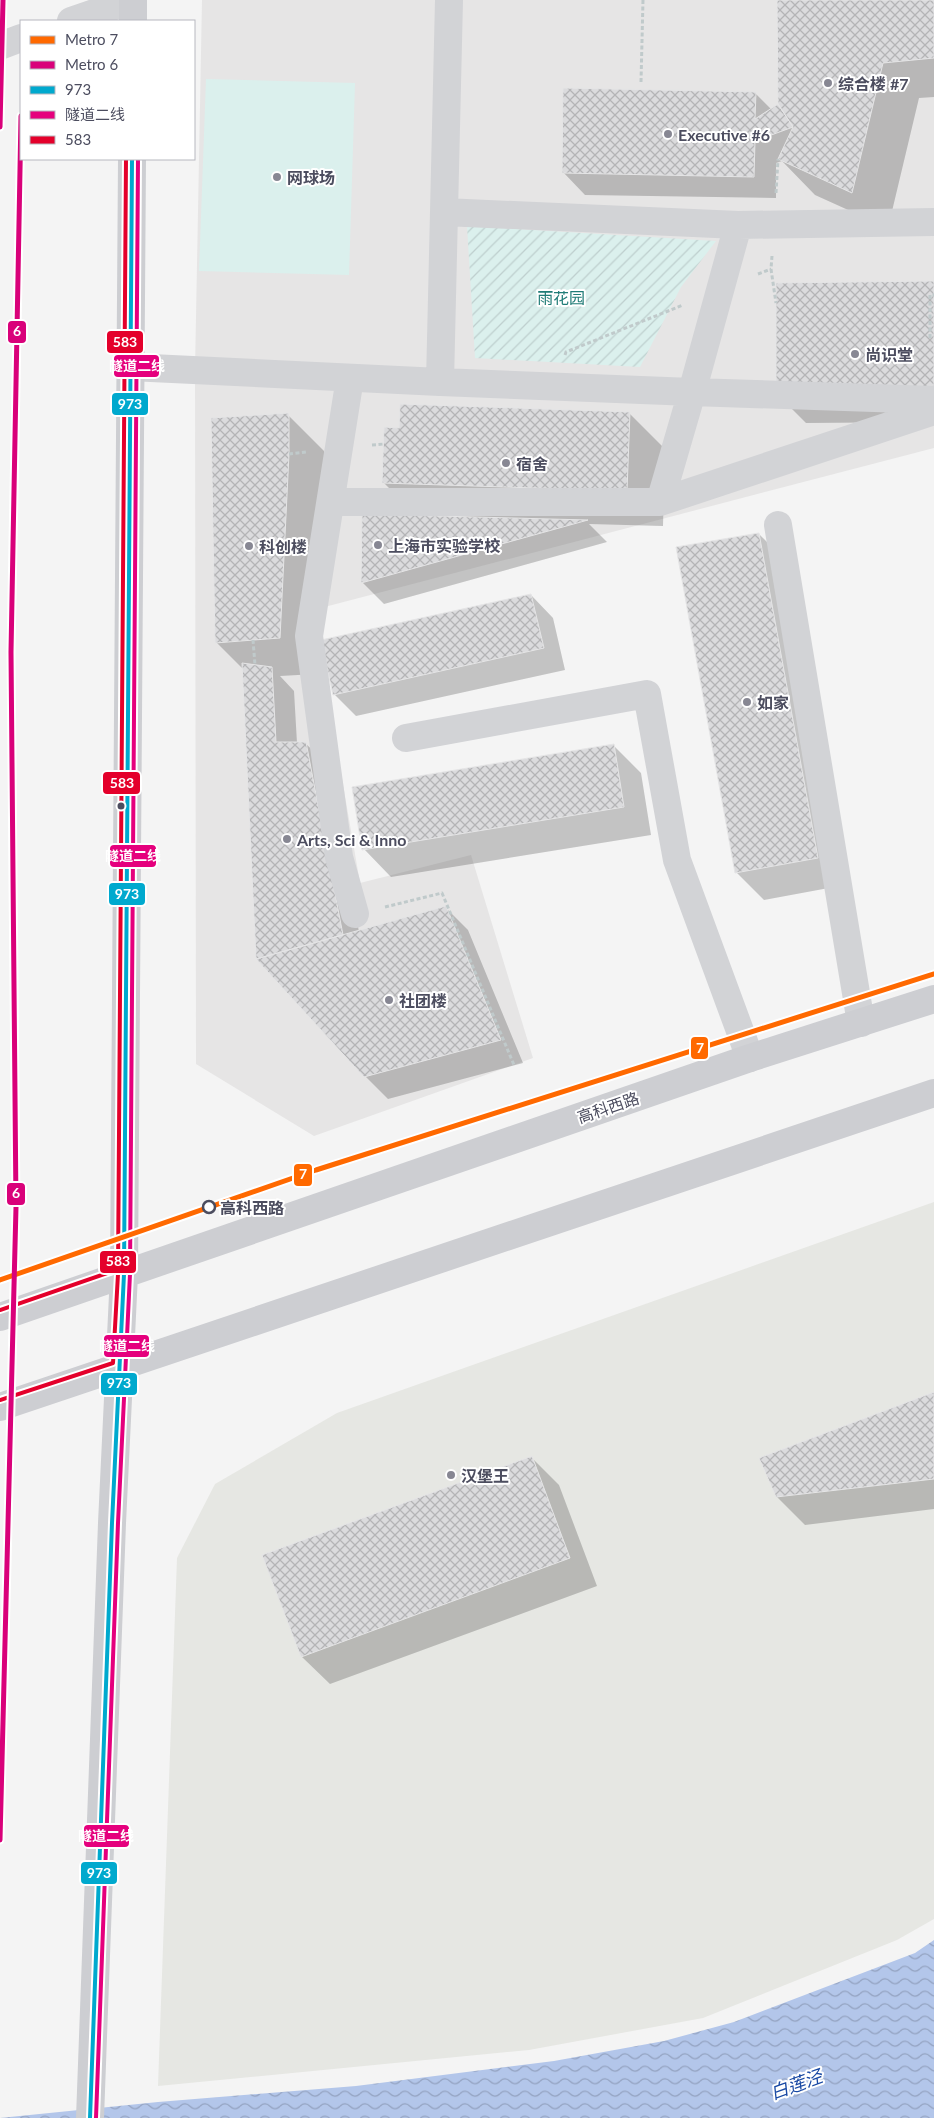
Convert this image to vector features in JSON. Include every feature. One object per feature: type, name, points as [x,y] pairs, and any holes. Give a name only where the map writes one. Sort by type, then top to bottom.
[{"type":"main road","points":[[132,0],[133,20]]},
{"type":"main road","points":[[90,2118],[112,1523],[124,1274],[132,160]]},
{"type":"main road","name":"高科西路","points":[[0,1317],[750,1058],[934,999]]},
{"type":"main road","points":[[0,1407],[934,1093]]},
{"type":"lane","points":[[73,20],[132,0]]},
{"type":"lane","points":[[440,382],[449,0]]},
{"type":"lane","points":[[0,46],[20,38]]},
{"type":"lane","points":[[444,212],[738,225],[934,222]]},
{"type":"lane","points":[[660,502],[738,225]]},
{"type":"lane","points":[[130,368],[440,382],[934,400]]},
{"type":"lane","points":[[350,378],[309,636],[339,857],[355,914]]},
{"type":"lane","points":[[331,502],[660,502],[934,411]]},
{"type":"lane","points":[[778,525],[861,1023]]},
{"type":"lane","points":[[406,738],[647,694],[677,860],[750,1058]]},
{"type":"path","points":[[641,82],[643,0]]},
{"type":"path","points":[[753,276],[771,269]]},
{"type":"path","points":[[930,338],[930,295],[934,295]]},
{"type":"path","points":[[564,362],[566,352],[691,302]]},
{"type":"path","points":[[253,640],[255,665]]},
{"type":"path","points":[[355,914],[442,894],[514,1065]]},
{"type":"shaded area","name":"上海市实验学校","points":[[202,0],[934,0],[934,448],[313,610],[360,883],[471,855],[533,1058],[314,1136],[196,1064],[195,370]]},
{"type":"shaded area","points":[[934,1202],[934,1919],[897,1940],[703,2018],[529,2050],[158,2086],[177,1558],[215,1484],[337,1413]]},
{"type":"green space","name":"网球场","points":[[206,79],[355,83],[349,275],[199,271]]},
{"type":"green space","name":"雨花园","points":[[467,226],[716,241],[681,287],[640,367],[475,358]]},
{"type":"water","name":"白莲泾","points":[[934,1940],[934,2118],[0,2118],[158,2102],[356,2086],[554,2061],[664,2041],[734,2022],[915,1953]]},
{"type":"building","name":"综合楼 #7","points":[[777,0],[934,0],[934,58],[883,63],[852,193],[778,159],[793,127],[778,104]]},
{"type":"building","name":"Executive #6","points":[[563,88],[756,92],[755,119],[778,104],[793,127],[755,141],[754,177],[562,173]]},
{"type":"building","name":"尚识堂","points":[[934,281],[934,394],[776,395],[776,283]]},
{"type":"building","name":"宿舍","points":[[400,404],[630,412],[627,491],[382,483],[384,427],[399,428]]},
{"type":"building","name":"科创楼","points":[[289,413],[289,454],[280,638],[215,643],[211,418]]},
{"type":"building","points":[[362,514],[588,520],[361,583]]},
{"type":"building","name":"如家","points":[[759,533],[818,858],[735,873],[676,547]]},
{"type":"building","points":[[531,594],[544,648],[333,695],[321,640]]},
{"type":"building","name":"Arts, Sci & Inno","points":[[242,663],[272,667],[276,742],[306,742],[343,935],[256,959]]},
{"type":"building","points":[[614,744],[624,807],[362,850],[352,787]]},
{"type":"building","name":"社团楼","points":[[446,906],[501,1040],[364,1077],[256,959]]},
{"type":"building","points":[[934,1392],[934,1479],[776,1497],[759,1458]]},
{"type":"building","points":[[532,1456],[570,1558],[301,1657],[262,1555]]},
{"type":"metro line","name":"6","points":[[0,127],[3,0]]},
{"type":"metro line","name":"6","points":[[0,1840],[16,1207],[11,652],[20,160]]},
{"type":"metro line","name":"7","points":[[0,1280],[316,1170],[934,974]]},
{"type":"transit line","name":"583","points":[[0,1400],[113,1363],[118,1274],[126,160]]},
{"type":"transit line","name":"973","points":[[90,2118],[112,1523],[124,1274],[132,160]]},
{"type":"transit line","name":"隧道二线","points":[[96,2118],[118,1523],[130,1274],[138,160]]},
{"type":"transit line","name":"583","points":[[0,1310],[122,1268]]},
{"type":"place","name":"综合楼 #7","points":[[828,83]]},
{"type":"place","name":"Executive #6","points":[[668,134]]},
{"type":"place","name":"网球场","points":[[277,177]]},
{"type":"place","name":"尚识堂","points":[[855,354]]},
{"type":"place","name":"宿舍","points":[[506,463]]},
{"type":"place","name":"上海市实验学校","points":[[378,545]]},
{"type":"place","name":"科创楼","points":[[249,546]]},
{"type":"place","name":"如家","points":[[747,702]]},
{"type":"place","name":"Arts, Sci & Inno","points":[[287,839]]},
{"type":"place","name":"社团楼","points":[[389,1000]]},
{"type":"place","name":"高科西路","points":[[209,1207]]},
{"type":"place","name":"汉堡王","points":[[451,1475]]}]
